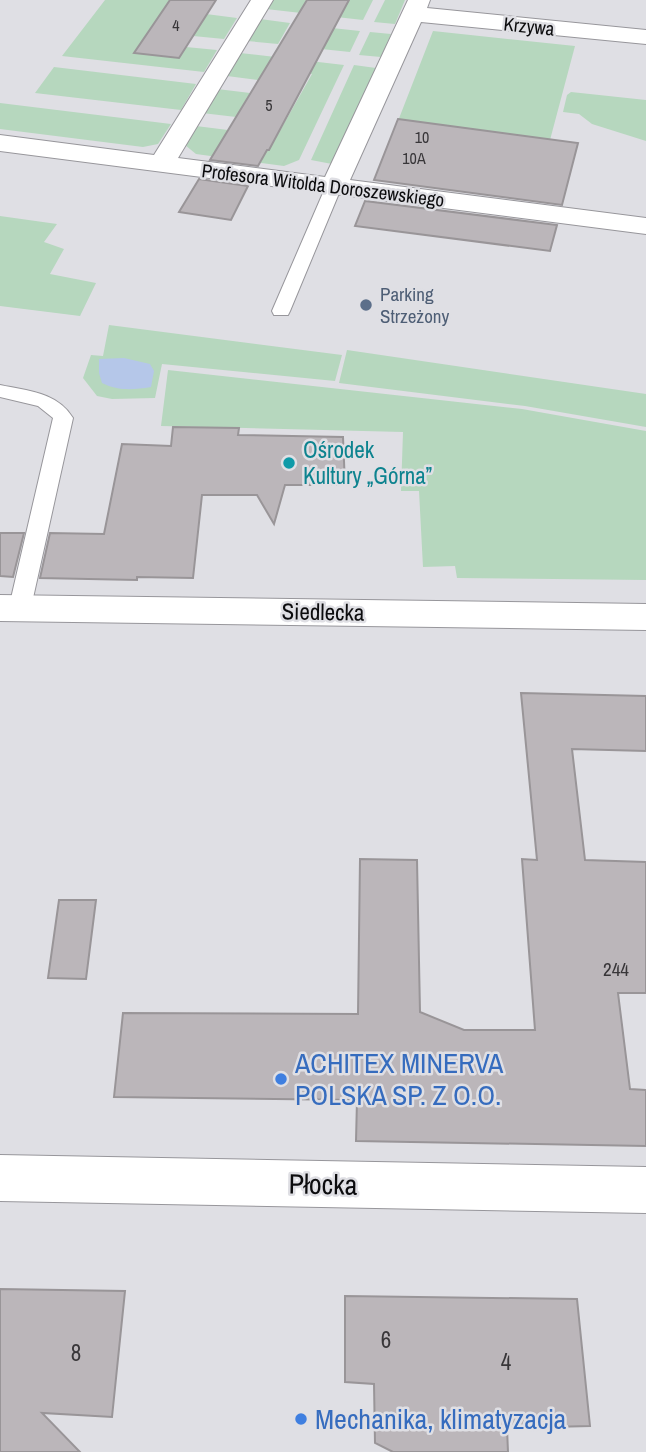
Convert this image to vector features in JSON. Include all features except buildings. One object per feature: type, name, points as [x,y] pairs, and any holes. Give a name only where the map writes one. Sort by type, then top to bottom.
[{"type":"street","points":[[161,164],[262,0]]},
{"type":"street","name":"Krzywa","points":[[334,186],[416,7],[646,37]]},
{"type":"street","name":"Profesora Witolda Doroszewskiego","points":[[0,143],[646,226]]},
{"type":"street","name":"Siedlecka","points":[[10,608],[646,617]]},
{"type":"street","name":"Płocka","points":[[0,1178],[646,1190]]},
{"type":"lane","points":[[281,311],[334,186]]},
{"type":"lane","points":[[0,391],[52,404],[60,410],[63,418],[10,608]]},
{"type":"green space","points":[[105,0],[170,0],[134,53],[178,58],[186,47],[217,50],[204,72],[62,56]]},
{"type":"green space","points":[[272,0],[304,0],[346,6],[349,0],[373,0],[363,20],[266,9]]},
{"type":"green space","points":[[385,0],[405,0],[395,24],[374,22]]},
{"type":"green space","points":[[206,14],[237,18],[224,39],[193,36]]},
{"type":"green space","points":[[260,19],[290,23],[278,44],[247,41]]},
{"type":"green space","points":[[313,26],[360,31],[350,52],[302,47]]},
{"type":"green space","points":[[433,31],[575,46],[550,140],[398,121]]},
{"type":"green space","points":[[370,32],[391,34],[381,57],[359,55]]},
{"type":"green space","points":[[240,53],[344,65],[299,160],[284,166],[196,154],[185,145],[196,126],[228,130],[221,143],[269,150],[312,74],[266,68],[258,80],[227,76]]},
{"type":"green space","points":[[354,65],[376,68],[332,164],[311,160]]},
{"type":"green space","points":[[54,67],[196,84],[181,110],[35,93]]},
{"type":"green space","points":[[217,89],[250,93],[236,117],[202,113]]},
{"type":"green space","points":[[571,92],[646,100],[646,141],[592,124],[579,114],[563,112],[567,95]]},
{"type":"green space","points":[[0,103],[171,124],[158,144],[143,147],[0,129]]},
{"type":"green space","points":[[0,216],[57,224],[44,242],[64,249],[50,274],[96,283],[80,316],[0,306]]},
{"type":"green space","points":[[109,325],[342,355],[335,381],[162,364],[155,398],[112,399],[97,396],[83,378],[91,355],[103,356]]},
{"type":"green space","points":[[347,350],[646,394],[646,427],[525,406],[339,383]]},
{"type":"green space","points":[[168,370],[522,409],[646,431],[646,580],[457,578],[455,566],[423,567],[419,491],[401,491],[403,432],[161,426]]},
{"type":"water","points":[[124,358],[150,364],[154,371],[151,387],[126,389],[102,383],[99,359]]},
{"type":"place","name":"Parking Strzeżony","points":[[366,305]]},
{"type":"place","name":"Ośrodek Kultury „Górna”","points":[[289,463]]},
{"type":"place","name":"ACHITEX MINERVA POLSKA SP. Z O.O.","points":[[281,1079]]},
{"type":"place","name":"Mechanika, klimatyzacja","points":[[301,1419]]}]
